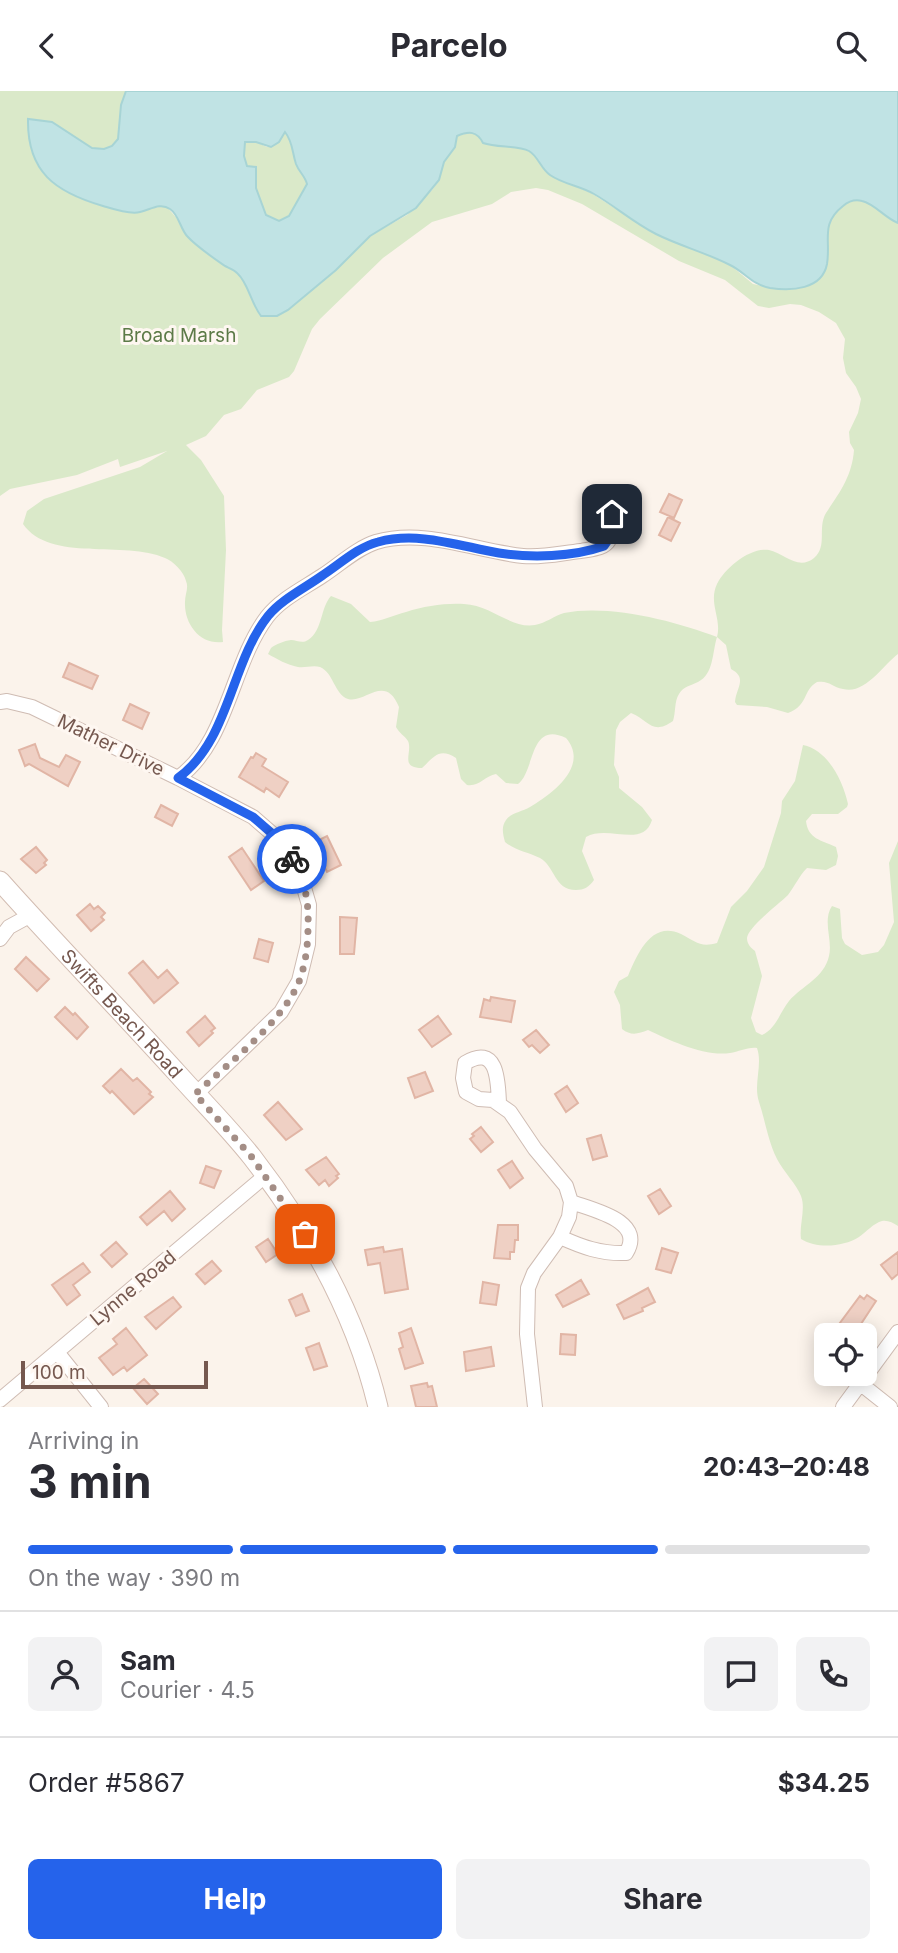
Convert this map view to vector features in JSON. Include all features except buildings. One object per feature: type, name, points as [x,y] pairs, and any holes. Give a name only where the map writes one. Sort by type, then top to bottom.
[{"type":"street","points":[[178,778],[197,761],[208,744],[245,657],[269,614],[291,596],[359,551],[377,542],[403,539],[440,540],[535,557],[590,549],[609,542],[612,514]]},
{"type":"street","name":"Mather Drive","points":[[0,702],[32,707],[253,817],[276,837],[298,867],[309,905],[308,944],[299,981],[281,1012],[195,1094]]},
{"type":"street","name":"Swifts Beach Road","points":[[0,881],[251,1156],[294,1216],[332,1279],[369,1369],[377,1407]]},
{"type":"street","points":[[0,939],[9,927],[31,915]]},
{"type":"street","points":[[499,1103],[510,1112],[535,1149],[566,1186],[571,1202],[569,1217],[560,1237],[534,1273],[528,1287],[527,1334],[535,1407]]},
{"type":"street","name":"Lynne Road","points":[[0,1400],[265,1176]]},
{"type":"street","points":[[560,1237],[599,1252],[626,1253],[631,1245],[632,1237],[627,1227],[616,1219],[571,1202]]},
{"type":"street","points":[[877,1362],[898,1332]]},
{"type":"street","points":[[57,1352],[101,1407]]},
{"type":"street","points":[[843,1407],[859,1386]]},
{"type":"street","points":[[864,1386],[890,1407]]},
{"type":"green space","name":"Broad Marsh","points":[[0,91],[134,91],[121,141],[109,152],[90,148],[28,119],[35,161],[60,188],[93,203],[135,212],[167,207],[205,251],[239,274],[252,297],[336,270],[370,236],[407,215],[432,190],[439,181],[444,161],[455,148],[457,136],[472,132],[527,150],[550,175],[591,193],[654,233],[729,264],[753,284],[772,288],[802,288],[827,266],[827,240],[832,217],[851,201],[869,204],[898,223],[898,654],[859,688],[843,689],[817,682],[799,706],[788,713],[767,707],[737,705],[735,702],[740,684],[739,676],[731,669],[726,645],[717,637],[714,598],[717,584],[739,560],[754,552],[769,550],[802,563],[814,558],[821,548],[823,519],[851,468],[854,450],[849,432],[861,399],[846,373],[843,358],[845,339],[836,323],[819,312],[801,305],[769,308],[758,306],[725,280],[679,261],[582,204],[536,188],[511,192],[492,204],[432,222],[383,258],[320,319],[312,329],[289,377],[257,390],[241,409],[224,415],[206,436],[186,445],[201,460],[224,496],[226,550],[223,642],[207,640],[191,625],[185,610],[185,578],[178,567],[168,559],[149,553],[69,547],[35,536],[23,524],[27,511],[44,499],[140,467],[167,451],[120,467],[118,459],[77,475],[10,489],[0,496]]},
{"type":"green space","points":[[285,132],[293,145],[307,184],[289,216],[279,221],[266,215],[256,188],[257,170],[247,167],[244,148],[245,142],[256,142],[267,147],[278,142]]},
{"type":"green space","points":[[331,596],[351,604],[370,622],[427,607],[464,604],[483,608],[518,624],[535,625],[564,613],[621,612],[682,625],[717,637],[707,674],[679,694],[673,721],[655,727],[631,713],[620,722],[616,730],[614,765],[619,777],[619,788],[642,807],[652,820],[641,833],[604,833],[586,837],[582,851],[594,880],[586,888],[576,890],[563,886],[540,858],[505,842],[503,831],[508,817],[539,801],[565,778],[574,759],[566,738],[554,734],[539,741],[518,784],[506,783],[496,774],[467,785],[461,779],[456,758],[445,753],[437,755],[422,768],[411,765],[408,759],[408,741],[396,727],[399,707],[388,692],[375,692],[361,698],[348,699],[320,667],[294,666],[268,654],[271,648],[280,643],[291,640],[304,642],[313,636]]},
{"type":"green space","points":[[803,745],[820,753],[827,760],[842,786],[848,804],[838,814],[812,814],[806,821],[812,835],[836,847],[836,865],[826,870],[807,868],[788,895],[749,933],[748,942],[755,951],[762,976],[751,1018],[756,1032],[762,1035],[771,1029],[789,1001],[823,970],[829,956],[828,918],[832,906],[840,909],[842,938],[845,944],[862,955],[878,952],[884,945],[894,922],[889,863],[898,841],[898,1226],[882,1221],[853,1240],[830,1245],[801,1239],[801,1196],[774,1152],[757,1095],[757,1048],[730,1053],[710,1053],[648,1030],[628,1033],[622,1029],[620,1005],[614,992],[619,981],[628,976],[647,942],[661,932],[681,934],[702,944],[717,943],[731,907],[747,891],[764,867],[781,813],[782,801],[795,781]]},
{"type":"water","points":[[126,91],[898,91],[898,223],[867,203],[857,200],[848,203],[831,219],[827,264],[819,279],[796,289],[770,288],[758,284],[736,268],[656,234],[594,194],[555,178],[529,151],[483,143],[475,134],[465,133],[457,136],[455,147],[444,162],[439,180],[416,208],[370,236],[336,270],[288,310],[277,316],[261,316],[241,278],[191,240],[170,209],[159,206],[131,213],[103,206],[58,186],[39,166],[29,137],[28,119],[52,122],[92,148],[104,149],[112,146],[118,139],[121,105]],"holes":[[[285,132],[296,164],[307,184],[289,216],[279,221],[266,215],[256,188],[256,167],[247,166],[244,156],[245,142],[271,147],[279,142]]]},
{"type":"way so far","points":[[292,859],[298,867],[309,905],[308,944],[299,981],[281,1012],[195,1094],[251,1156],[305,1234]]},
{"type":"route","points":[[292,859],[276,837],[253,817],[178,778],[197,761],[208,744],[245,657],[269,614],[291,596],[377,542],[403,539],[440,540],[535,557],[604,546],[611,536],[612,514]]}]
